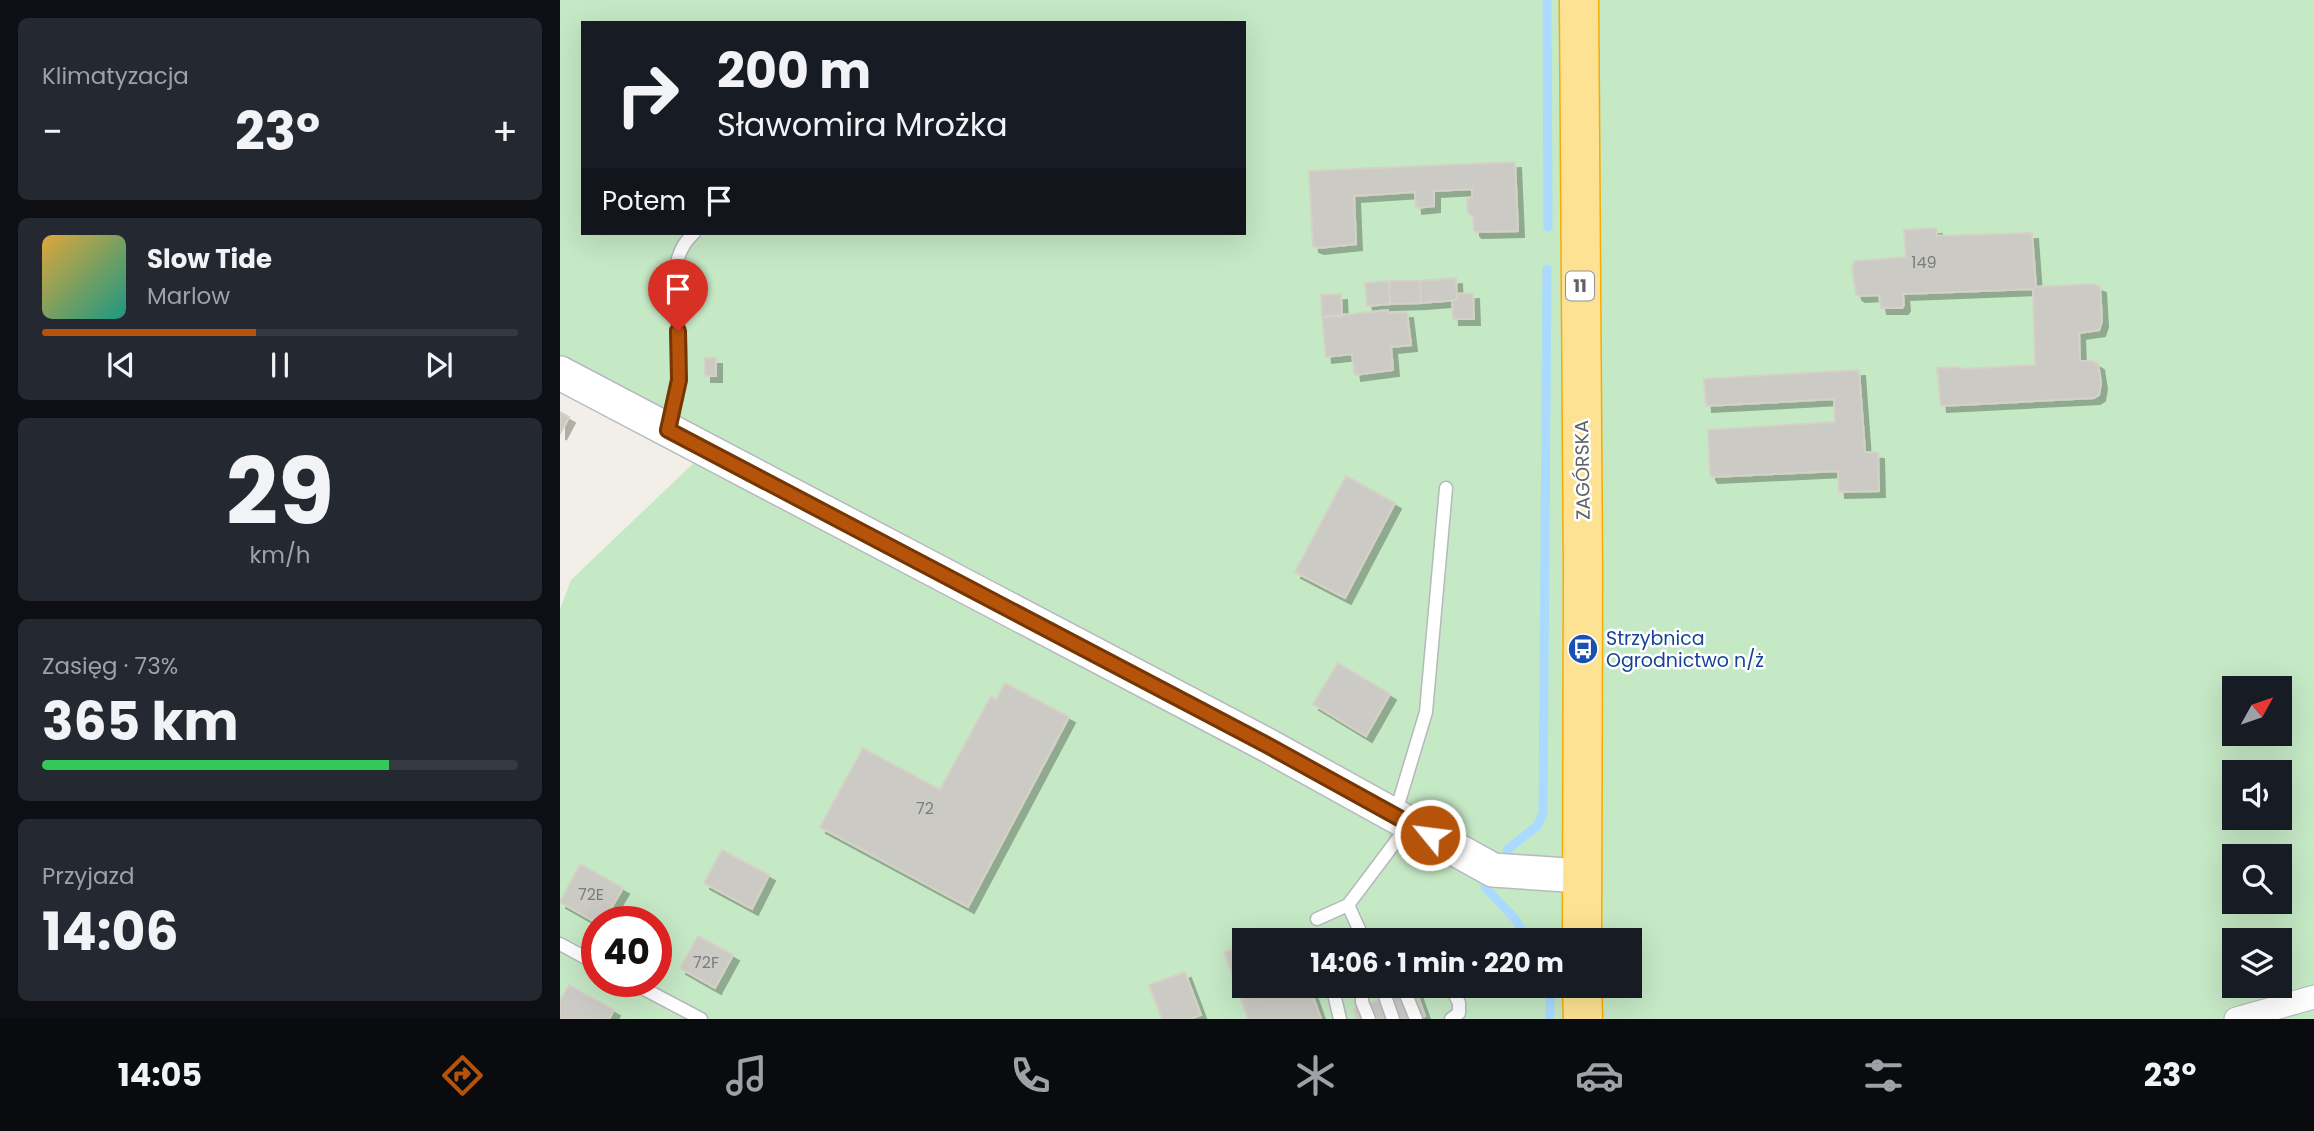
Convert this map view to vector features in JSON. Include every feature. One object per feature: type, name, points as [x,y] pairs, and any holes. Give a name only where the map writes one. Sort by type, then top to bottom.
[{"type":"highway","name":"ZAGÓRSKA","points":[[1579,0],[1582,928]]},
{"type":"highway","points":[[1582,998],[1583,1019]]},
{"type":"street","points":[[560,373],[1267,745],[1493,870],[1581,876]]},
{"type":"street","points":[[2236,1019],[2314,997]]},
{"type":"lane","points":[[668,430],[679,380],[680,352],[675,292],[678,255],[684,242],[692,235]]},
{"type":"lane","points":[[1317,919],[1348,905],[1402,820],[1426,712],[1446,488]]},
{"type":"lane","points":[[1348,905],[1358,928]]},
{"type":"lane","points":[[560,944],[581,955]]},
{"type":"lane","points":[[659,997],[701,1019]]},
{"type":"lane","points":[[1335,998],[1340,1019]]},
{"type":"lane","points":[[1362,998],[1368,1019]]},
{"type":"lane","points":[[1386,998],[1394,1019]]},
{"type":"lane","points":[[1407,998],[1416,1019]]},
{"type":"lane","points":[[1451,1019],[1459,1013],[1456,998]]},
{"type":"green space","points":[[560,0],[2314,0],[2314,1019],[560,1019],[560,609],[571,580],[701,456],[560,381]]},
{"type":"building","points":[[1515,162],[1518,231],[1476,232],[1473,217],[1468,213],[1467,199],[1472,197],[1472,189],[1434,191],[1434,206],[1416,208],[1415,192],[1354,196],[1356,244],[1318,248],[1313,246],[1309,171]]},
{"type":"building","points":[[1936,228],[1937,236],[2032,233],[2036,287],[2093,284],[2100,287],[2102,321],[2099,330],[2079,333],[2080,361],[2093,361],[2098,364],[2101,383],[2099,395],[2094,398],[1941,406],[1937,368],[2035,365],[2033,289],[1903,294],[1902,308],[1881,308],[1879,295],[1856,294],[1852,267],[1855,261],[1906,257],[1904,230]]},
{"type":"building","points":[[1456,278],[1457,300],[1421,303],[1420,281]]},
{"type":"building","points":[[1389,281],[1390,304],[1367,306],[1365,283]]},
{"type":"building","points":[[1389,281],[1420,281],[1421,303],[1390,304]]},
{"type":"building","points":[[1473,293],[1474,319],[1453,319],[1452,300],[1457,300],[1457,294]]},
{"type":"building","points":[[1341,294],[1342,316],[1322,317],[1321,295]]},
{"type":"building","points":[[1388,310],[1388,313],[1407,312],[1411,345],[1391,347],[1393,370],[1355,375],[1352,354],[1326,357],[1322,317]]},
{"type":"building","points":[[705,358],[716,358],[716,376],[705,376]]},
{"type":"building","points":[[1859,370],[1865,452],[1878,453],[1879,491],[1839,492],[1838,471],[1712,477],[1708,430],[1835,422],[1834,399],[1706,406],[1704,379]]},
{"type":"building","points":[[560,412],[569,417],[560,434]]},
{"type":"building","points":[[1346,476],[1395,503],[1345,598],[1295,572]]},
{"type":"building","points":[[1338,663],[1390,694],[1366,736],[1313,704]]},
{"type":"building","points":[[1005,683],[1069,717],[968,907],[820,827],[863,748],[940,790],[991,696],[996,700]]},
{"type":"building","points":[[722,850],[769,875],[752,909],[704,883]]},
{"type":"building","points":[[580,864],[623,888],[612,906],[581,906],[581,914],[560,902]]},
{"type":"building","points":[[698,936],[733,955],[715,988],[680,968]]},
{"type":"building","points":[[1232,949],[1232,974],[1224,952]]},
{"type":"building","points":[[1185,972],[1201,1015],[1190,1019],[1162,1019],[1149,985]]},
{"type":"building","points":[[569,985],[581,992],[581,997],[591,997],[614,1010],[609,1019],[560,1019],[560,1000]]},
{"type":"building","points":[[1240,998],[1314,998],[1321,1019],[1248,1019]]},
{"type":"building","points":[[1386,998],[1419,998],[1425,1016],[1417,1019],[1357,1019],[1354,1009]]},
{"type":"waterway","points":[[1547,0],[1548,227]]},
{"type":"waterway","points":[[1507,850],[1537,826],[1543,813],[1547,269]]},
{"type":"waterway","points":[[1485,887],[1521,928]]},
{"type":"waterway","points":[[1550,998],[1550,1019]]},
{"type":"place","name":"Strzybnica Ogrodnictwo n/ż","points":[[1583,649]]},
{"type":"route","points":[[678,331],[679,380],[668,430],[1267,745],[1430,835]]}]
